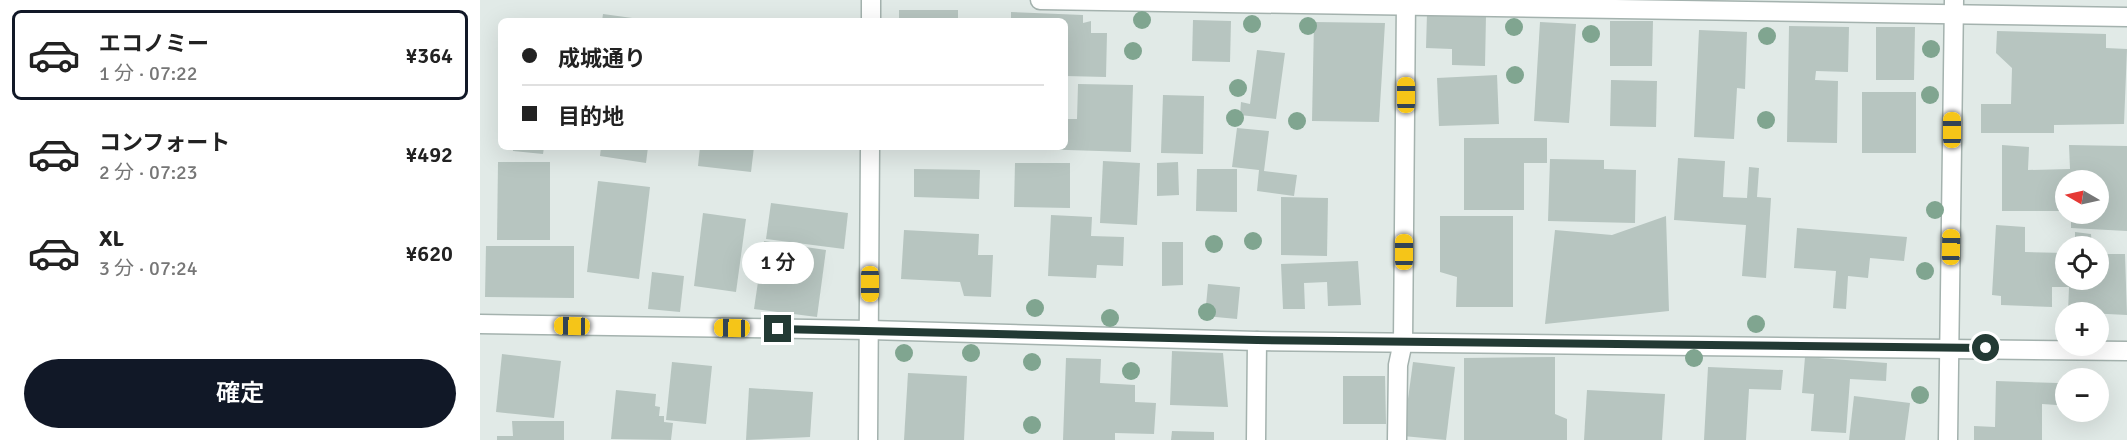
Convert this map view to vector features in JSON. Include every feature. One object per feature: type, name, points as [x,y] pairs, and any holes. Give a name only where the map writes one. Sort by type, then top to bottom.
[{"type":"street","points":[[871,0],[871,18]]},
{"type":"street","points":[[1041,0],[1954,7],[2127,17]]},
{"type":"street","points":[[1396,440],[1398,365],[1403,342],[1406,3]]},
{"type":"street","points":[[1948,440],[1954,7]]},
{"type":"street","points":[[868,440],[870,150]]},
{"type":"street","points":[[480,324],[870,330],[1257,340],[2127,351]]},
{"type":"street","points":[[1256,440],[1257,340]]},
{"type":"building","points":[[899,10],[958,10],[958,18],[899,18]]},
{"type":"building","points":[[1011,12],[1083,15],[1083,23],[1091,21],[1091,33],[1107,33],[1106,77],[1068,76],[1068,18],[1011,18]]},
{"type":"building","points":[[1427,13],[1486,15],[1485,66],[1452,65],[1452,49],[1426,48]]},
{"type":"building","points":[[603,14],[632,18],[602,18]]},
{"type":"building","points":[[1193,20],[1231,21],[1230,62],[1192,61]]},
{"type":"building","points":[[1610,21],[1653,21],[1652,66],[1610,66]]},
{"type":"building","points":[[1314,22],[1385,23],[1379,122],[1312,121]]},
{"type":"building","points":[[1540,22],[1576,24],[1569,123],[1534,121]]},
{"type":"building","points":[[1789,26],[1849,27],[1848,72],[1816,71],[1815,80],[1838,81],[1837,143],[1787,142]]},
{"type":"building","points":[[1876,27],[1915,27],[1914,80],[1876,80]]},
{"type":"building","points":[[1699,30],[1747,32],[1745,89],[1737,88],[1734,139],[1694,137]]},
{"type":"building","points":[[1997,31],[2106,34],[2106,48],[2127,49],[2124,124],[2054,125],[2054,133],[1981,133],[1981,104],[2011,104],[2012,68],[1996,53]]},
{"type":"building","points":[[1257,50],[1285,53],[1276,119],[1240,115],[1241,102],[1250,104]]},
{"type":"building","points":[[1497,75],[1499,124],[1439,126],[1437,78]]},
{"type":"building","points":[[1611,80],[1657,81],[1656,127],[1610,126]]},
{"type":"building","points":[[1078,84],[1133,85],[1131,152],[1068,150],[1068,119],[1077,119]]},
{"type":"building","points":[[1862,92],[1916,92],[1916,153],[1862,153]]},
{"type":"building","points":[[1163,95],[1204,96],[1203,154],[1161,153]]},
{"type":"building","points":[[1237,128],[1269,131],[1264,171],[1297,175],[1294,196],[1257,191],[1259,170],[1232,167]]},
{"type":"building","points":[[1464,138],[1547,138],[1547,163],[1524,163],[1524,210],[1464,210]]},
{"type":"building","points":[[2002,145],[2029,147],[2028,170],[2070,169],[2069,145],[2127,146],[2127,231],[2071,228],[2071,224],[2109,224],[2109,170],[2055,170],[2055,211],[2002,211]]},
{"type":"building","points":[[513,150],[544,150],[543,154]]},
{"type":"building","points":[[601,150],[648,150],[646,163],[600,156]]},
{"type":"building","points":[[700,150],[754,150],[751,172],[698,166]]},
{"type":"building","points":[[1678,158],[1725,161],[1723,197],[1747,198],[1749,167],[1759,168],[1757,197],[1771,198],[1766,278],[1742,276],[1746,225],[1674,220]]},
{"type":"building","points":[[1550,159],[1604,160],[1604,169],[1636,170],[1635,223],[1548,221]]},
{"type":"building","points":[[1103,161],[1140,163],[1137,225],[1100,223]]},
{"type":"building","points":[[498,162],[550,162],[550,240],[497,240]]},
{"type":"building","points":[[1178,162],[1179,195],[1157,196],[1157,163]]},
{"type":"building","points":[[1015,163],[1070,163],[1070,208],[1014,207]]},
{"type":"building","points":[[914,169],[980,170],[979,199],[914,197]]},
{"type":"building","points":[[1197,169],[1237,169],[1237,212],[1196,211]]},
{"type":"building","points":[[598,181],[650,187],[639,279],[587,272]]},
{"type":"building","points":[[1281,197],[1328,198],[1327,256],[1281,255]]},
{"type":"building","points":[[771,203],[848,213],[844,249],[766,239]]},
{"type":"building","points":[[703,213],[746,219],[736,292],[694,286]]},
{"type":"building","points":[[1051,215],[1092,217],[1091,236],[1124,237],[1123,266],[1097,265],[1096,278],[1048,276]]},
{"type":"building","points":[[1440,216],[1513,216],[1513,307],[1456,307],[1457,277],[1440,272]]},
{"type":"building","points":[[1666,216],[1669,311],[1545,324],[1555,230],[1612,235]]},
{"type":"building","points":[[1996,225],[2025,227],[2025,252],[2055,253],[2055,287],[2052,287],[2052,307],[2001,305],[2001,296],[1992,295]]},
{"type":"building","points":[[1797,228],[1907,237],[1904,261],[1870,258],[1868,278],[1848,276],[1846,309],[1833,308],[1836,271],[1794,268]]},
{"type":"building","points":[[904,230],[979,234],[978,255],[993,255],[991,297],[964,296],[960,282],[901,279]]},
{"type":"building","points":[[2075,232],[2091,234],[2091,236],[2075,236]]},
{"type":"building","points":[[764,241],[826,250],[817,317],[754,309]]},
{"type":"building","points":[[1162,242],[1183,242],[1183,285],[1162,286]]},
{"type":"building","points":[[486,246],[574,246],[574,298],[485,297]]},
{"type":"building","points":[[2109,254],[2125,254],[2127,315],[2109,314],[2109,302],[2068,302],[2069,290],[2109,290]]},
{"type":"building","points":[[1358,261],[1361,305],[1328,306],[1327,282],[1304,283],[1305,309],[1283,309],[1281,264]]},
{"type":"building","points":[[652,272],[684,276],[680,312],[648,309]]},
{"type":"building","points":[[1208,284],[1240,287],[1237,319],[1205,316]]},
{"type":"building","points":[[1172,351],[1223,353],[1228,407],[1170,405]]},
{"type":"building","points":[[502,354],[561,361],[554,418],[496,412]]},
{"type":"building","points":[[1555,357],[1555,414],[1567,419],[1567,440],[1464,440],[1464,358]]},
{"type":"building","points":[[1805,357],[1887,363],[1886,381],[1850,379],[1846,433],[1811,431],[1814,394],[1802,393]]},
{"type":"building","points":[[1066,358],[1101,359],[1100,383],[1135,385],[1135,402],[1156,403],[1154,434],[1115,433],[1115,440],[1063,440]]},
{"type":"building","points":[[672,362],[712,366],[706,424],[666,420]]},
{"type":"building","points":[[1413,362],[1455,367],[1446,440],[1403,436]]},
{"type":"building","points":[[1708,367],[1783,370],[1781,390],[1749,389],[1746,440],[1704,440]]},
{"type":"building","points":[[908,373],[967,376],[964,440],[904,440]]},
{"type":"building","points":[[1343,376],[1385,376],[1386,424],[1343,424]]},
{"type":"building","points":[[1996,381],[2055,383],[2055,405],[2042,404],[2042,440],[1974,440],[1974,426],[1995,427]]},
{"type":"building","points":[[749,388],[813,392],[810,437],[746,440]]},
{"type":"building","points":[[616,390],[656,394],[655,406],[660,407],[659,416],[664,416],[664,422],[673,423],[671,440],[611,439]]},
{"type":"building","points":[[1587,390],[1665,394],[1662,440],[1584,440]]},
{"type":"building","points":[[1854,396],[1910,403],[1905,440],[1849,440]]},
{"type":"building","points":[[512,421],[564,421],[564,440],[497,440],[497,436],[513,436]]},
{"type":"building","points":[[1172,431],[1214,432],[1214,440],[1171,440]]},
{"type":"route","points":[[778,329],[1257,340],[1986,348]]}]
